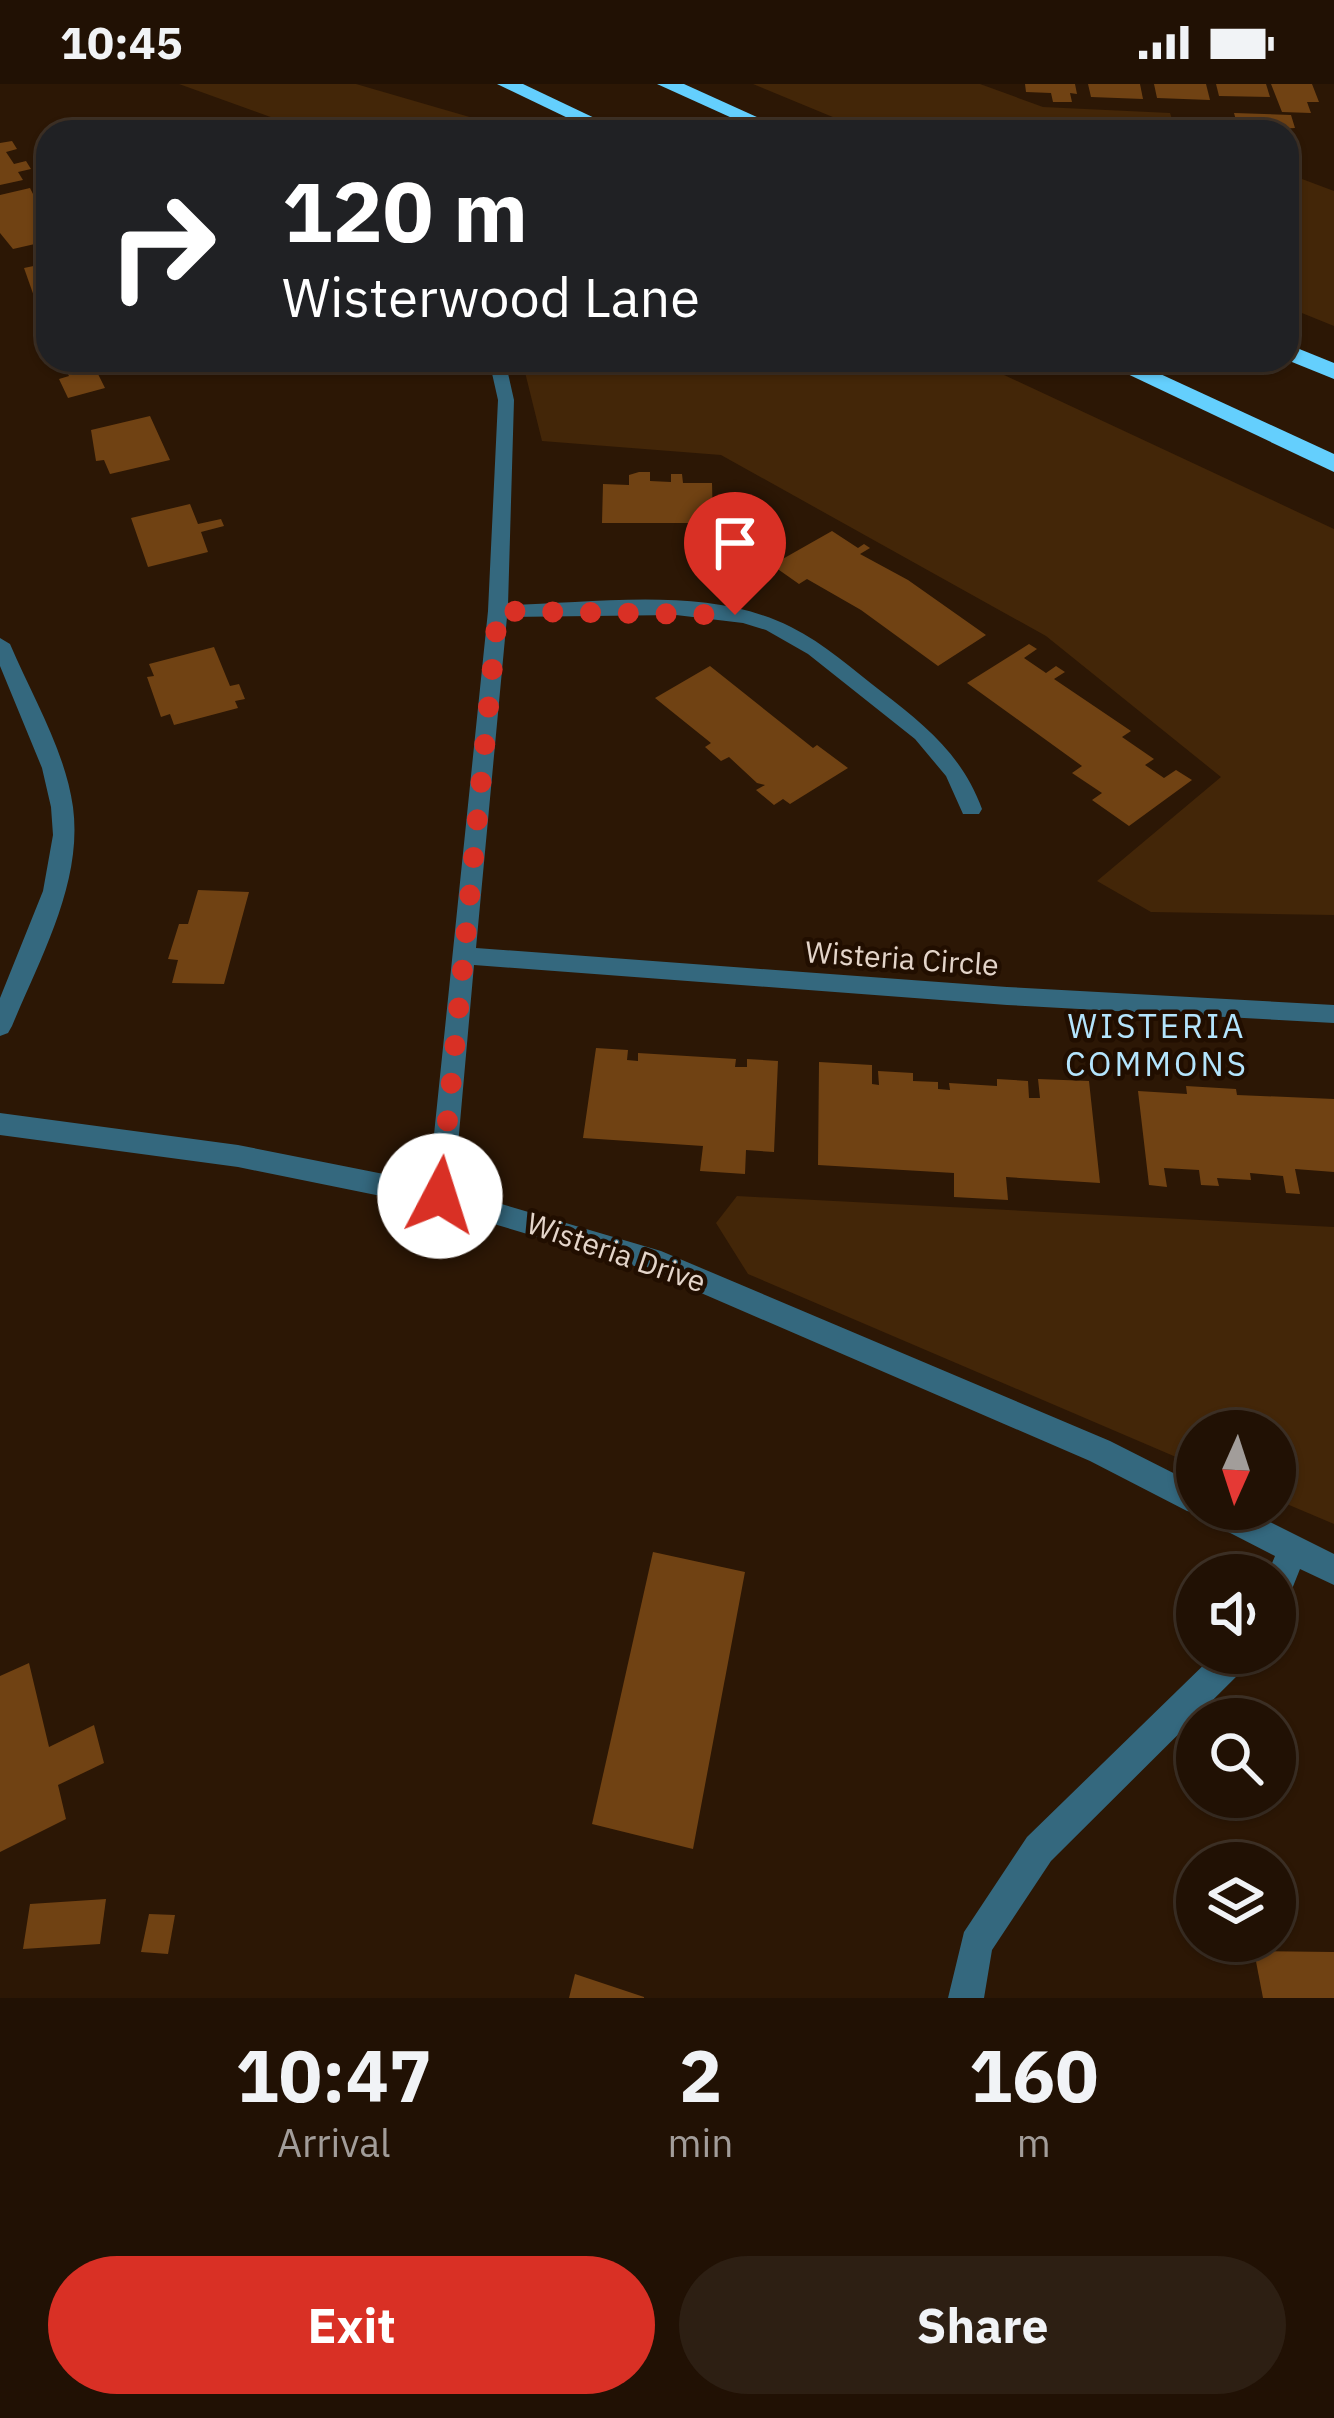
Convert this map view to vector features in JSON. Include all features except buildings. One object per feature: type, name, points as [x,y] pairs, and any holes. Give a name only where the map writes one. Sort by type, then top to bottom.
[{"type":"highway","points":[[507,84],[587,120]]},
{"type":"highway","points":[[667,84],[752,120]]},
{"type":"highway","points":[[1299,356],[1334,372]]},
{"type":"highway","points":[[1136,372],[1334,464]]},
{"type":"street","points":[[440,1196],[498,611],[506,400],[500,372]]},
{"type":"street","points":[[498,611],[679,611],[735,615],[771,625],[803,641],[930,739],[960,776],[970,809]]},
{"type":"street","points":[[0,644],[62,805],[63,850],[51,897],[0,1026]]},
{"type":"street","name":"Wisteria Circle","points":[[467,956],[1007,996],[1334,1014]]},
{"type":"street","name":"Wisteria Drive","points":[[0,1124],[238,1156],[440,1196],[652,1259],[1100,1451],[1176,1490]]},
{"type":"street","points":[[1254,1530],[1334,1570]]},
{"type":"street","points":[[1291,1554],[1293,1550]]},
{"type":"street","points":[[966,1998],[976,1944],[1039,1849],[1217,1674]]},
{"type":"shaded area","points":[[179,84],[356,84],[480,120],[279,120]]},
{"type":"shaded area","points":[[753,84],[980,84],[1043,107],[1170,113],[1172,120],[840,120]]},
{"type":"shaded area","points":[[1299,178],[1334,191],[1334,326],[1299,312]]},
{"type":"shaded area","points":[[525,372],[998,372],[1334,529],[1334,915],[1151,912],[1097,881],[1221,777],[1046,636],[721,455],[542,441]]},
{"type":"shaded area","points":[[737,1196],[1334,1227],[1334,1524],[1296,1508],[1296,1410],[1176,1410],[1176,1457],[748,1274],[716,1223]]},
{"type":"district","name":"WISTERIA COMMONS","points":[[1157,1045]]},
{"type":"route","points":[[440,1196],[498,611],[735,615]]}]
